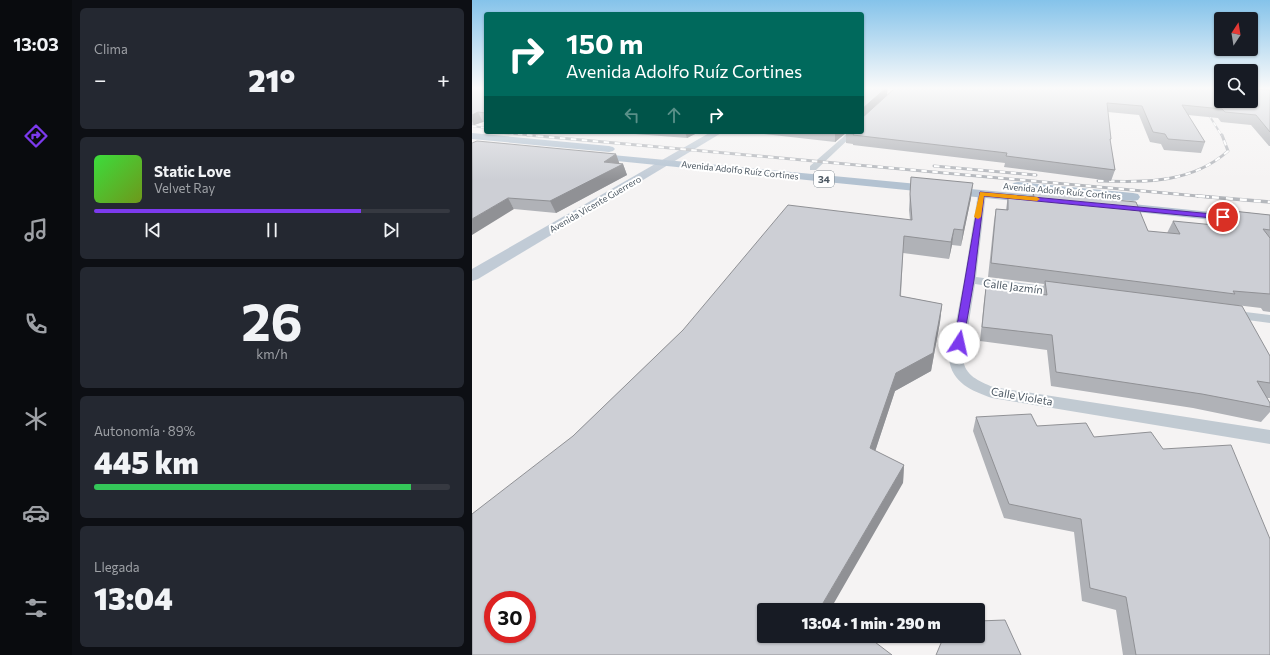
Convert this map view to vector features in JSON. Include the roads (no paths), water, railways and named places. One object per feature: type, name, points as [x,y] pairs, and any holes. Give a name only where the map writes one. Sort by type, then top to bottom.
[{"type":"main road","name":"Avenida Vicente Guerrero","points":[[472,276],[715,134]]},
{"type":"main road","name":"Avenida Adolfo Ruíz Cortines","points":[[472,136],[1270,210]]},
{"type":"main road","name":"Avenida Adolfo Ruíz Cortines","points":[[472,144],[1270,222]]},
{"type":"street","points":[[813,168],[851,134]]},
{"type":"street","name":"Calle Violeta","points":[[982,194],[956,364],[959,373],[966,380],[978,387],[992,392],[1270,437]]},
{"type":"street","name":"Calle Jazmín","points":[[970,280],[1071,293]]},
{"type":"street","points":[[1220,313],[1270,319]]},
{"type":"street","points":[[1244,316],[1251,329]]},
{"type":"railway","points":[[1211,119],[1222,136]]},
{"type":"railway","points":[[472,126],[484,128]]},
{"type":"railway","points":[[514,134],[538,136]]},
{"type":"railway","points":[[527,135],[538,136]]},
{"type":"railway","points":[[1098,181],[1150,181],[1167,179],[1199,170],[1214,162],[1228,151],[1222,135]]},
{"type":"railway","points":[[538,136],[1198,196]]},
{"type":"railway","points":[[934,166],[1036,175]]},
{"type":"railway","points":[[1198,196],[1270,202]]},
{"type":"railway","points":[[1198,196],[1209,197]]}]
